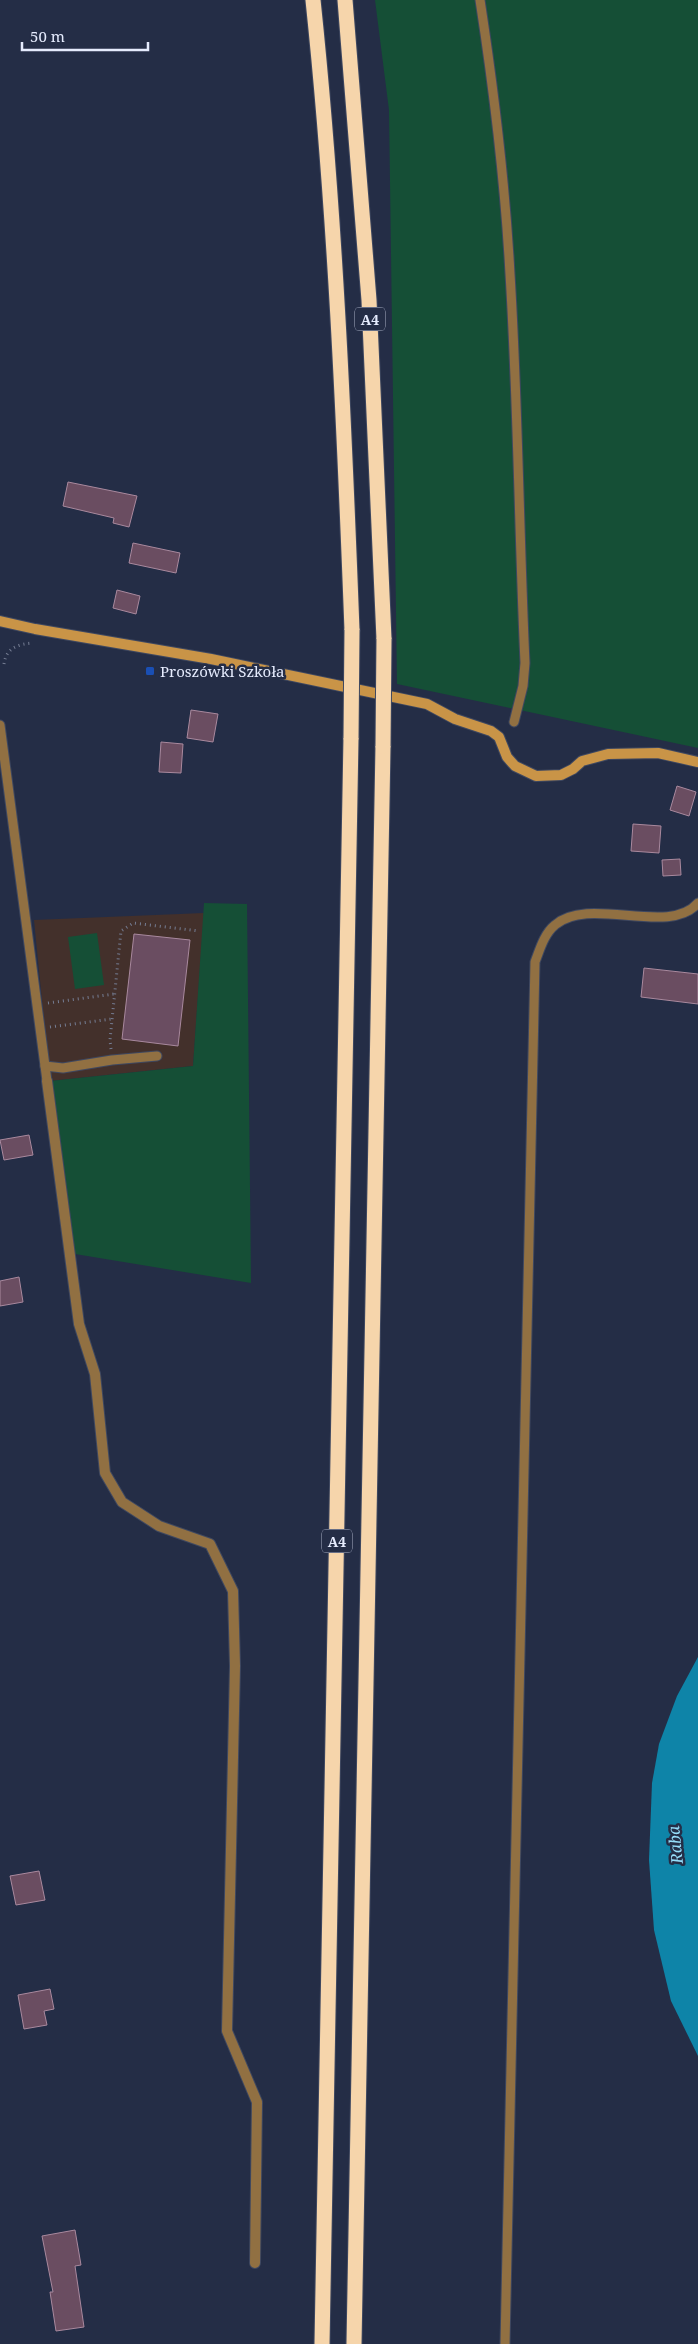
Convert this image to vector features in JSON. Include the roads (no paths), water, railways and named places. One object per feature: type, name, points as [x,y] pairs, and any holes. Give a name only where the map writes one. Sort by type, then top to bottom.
[{"type":"highway","name":"A4","points":[[313,0],[329,173],[345,454],[352,630],[322,2344]]},
{"type":"highway","name":"A4","points":[[345,0],[370,300],[384,638],[354,2344]]},
{"type":"main road","points":[[0,621],[257,668],[427,704],[499,736],[507,757],[515,766],[536,776],[561,775],[573,770],[582,761],[608,754],[658,753],[698,762]]},
{"type":"street","points":[[47,1082],[79,1324],[95,1374],[105,1472],[122,1502],[159,1526],[210,1544],[233,1591],[235,1666],[228,2031],[258,2102],[255,2263]]},
{"type":"lane","points":[[480,0],[496,105],[511,283],[520,481],[525,662],[523,686],[514,722]]},
{"type":"lane","points":[[0,725],[47,1082]]},
{"type":"lane","points":[[505,2344],[535,962],[544,938],[555,925],[569,916],[588,914],[657,917],[693,910],[698,903]]},
{"type":"lane","points":[[45,1066],[63,1068],[112,1060],[157,1056]]},
{"type":"water","name":"Raba","points":[[698,1657],[698,2056],[671,2001],[654,1930],[649,1860],[652,1783],[659,1744],[677,1696]]},
{"type":"place","name":"Proszówki Szkoła","points":[[150,671]]}]
